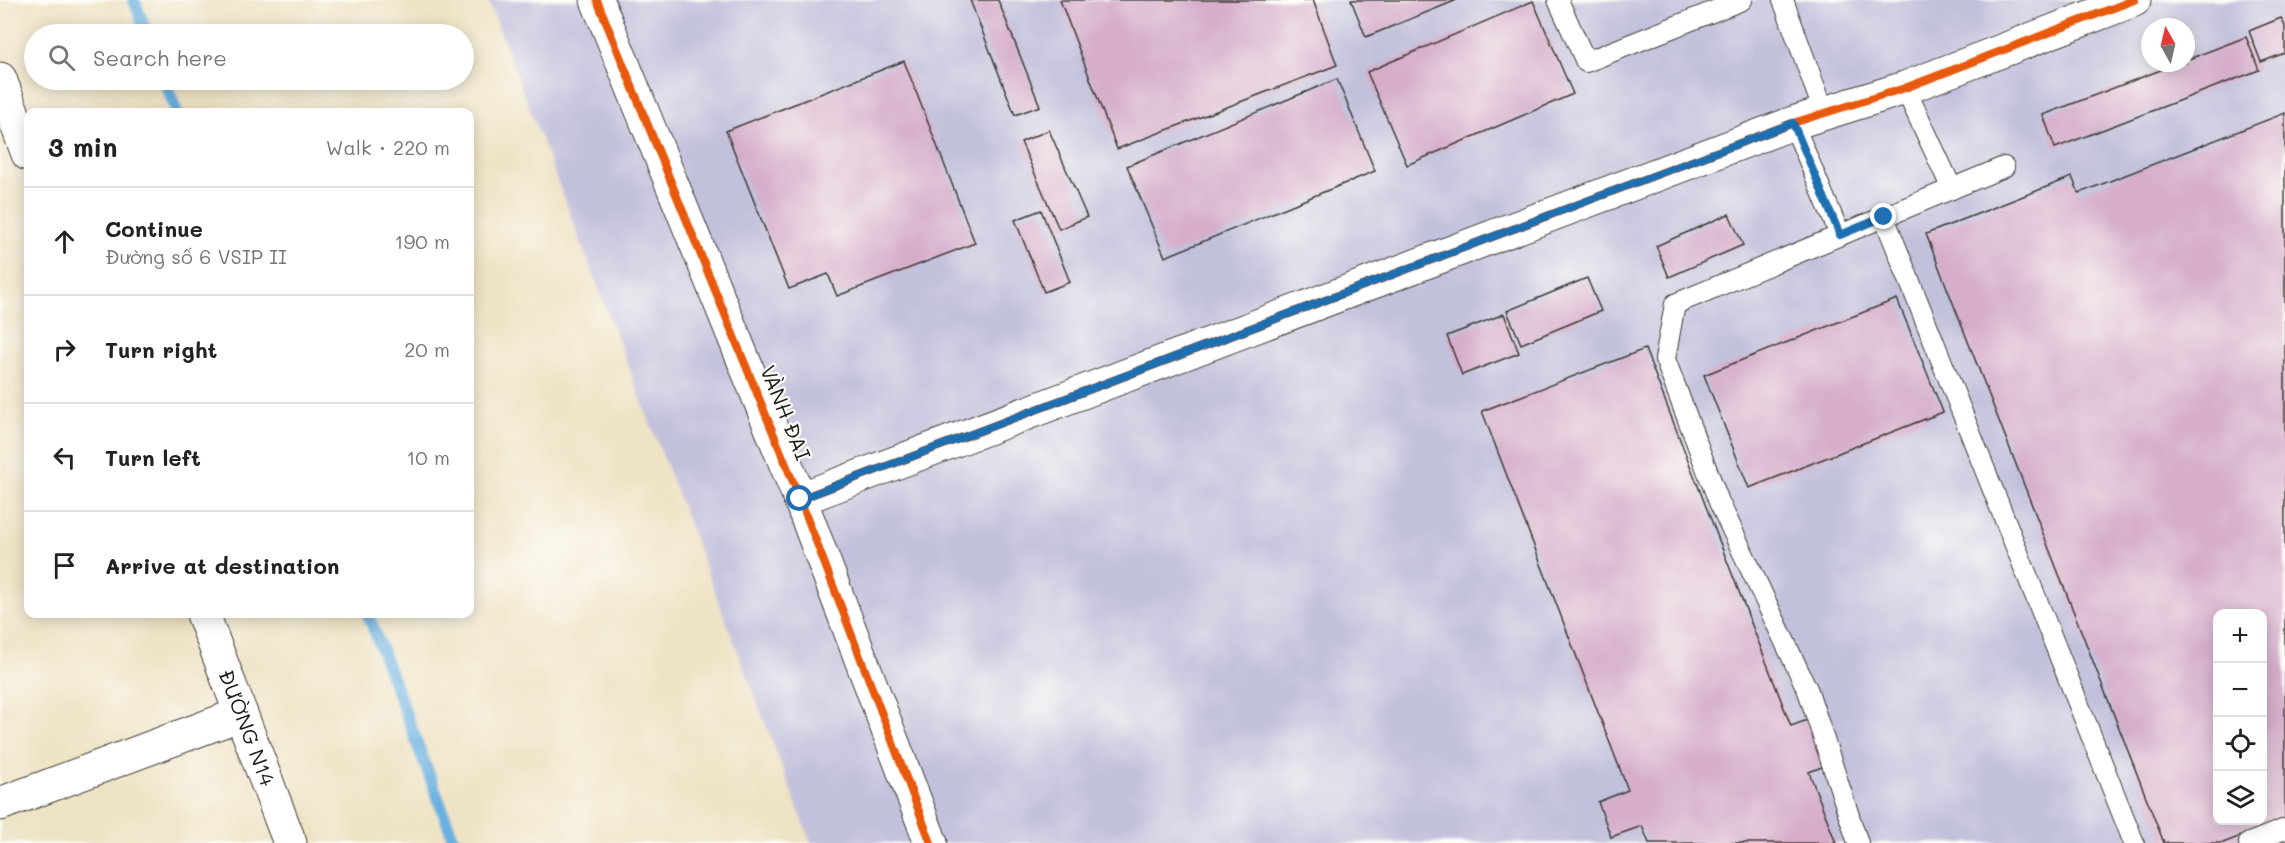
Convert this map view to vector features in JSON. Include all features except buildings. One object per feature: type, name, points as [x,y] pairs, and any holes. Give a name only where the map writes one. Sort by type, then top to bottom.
[{"type":"street","name":"VÀNH ĐAI","points":[[597,0],[800,499],[931,843]]},
{"type":"street","points":[[800,499],[1793,123],[1905,88],[2134,0]]},
{"type":"street","points":[[0,79],[24,143]]},
{"type":"street","name":"ĐƯỜNG N14","points":[[205,618],[290,843]]},
{"type":"street","points":[[0,804],[241,714]]},
{"type":"lane","points":[[1558,0],[1586,62],[1742,0]]},
{"type":"lane","points":[[1783,0],[1824,112]]},
{"type":"lane","points":[[1905,88],[1952,189]]},
{"type":"lane","points":[[1793,123],[1840,235]]},
{"type":"lane","points":[[1858,843],[1808,691],[1719,502],[1665,359],[1675,304],[2004,167]]},
{"type":"lane","points":[[1884,217],[2134,843]]},
{"type":"lane","points":[[2249,843],[2285,829]]},
{"type":"shaded area","points":[[488,0],[2285,0],[2285,843],[811,843]]},
{"type":"waterway","points":[[134,0],[143,24]]},
{"type":"waterway","points":[[168,90],[175,108]]},
{"type":"waterway","points":[[370,618],[455,843]]},
{"type":"cycle path","points":[[597,0],[800,499],[931,843]]},
{"type":"cycle path","points":[[800,499],[1793,123],[1905,88],[2134,0]]},
{"type":"route","points":[[800,499],[1793,123],[1840,235],[1884,217]]}]
